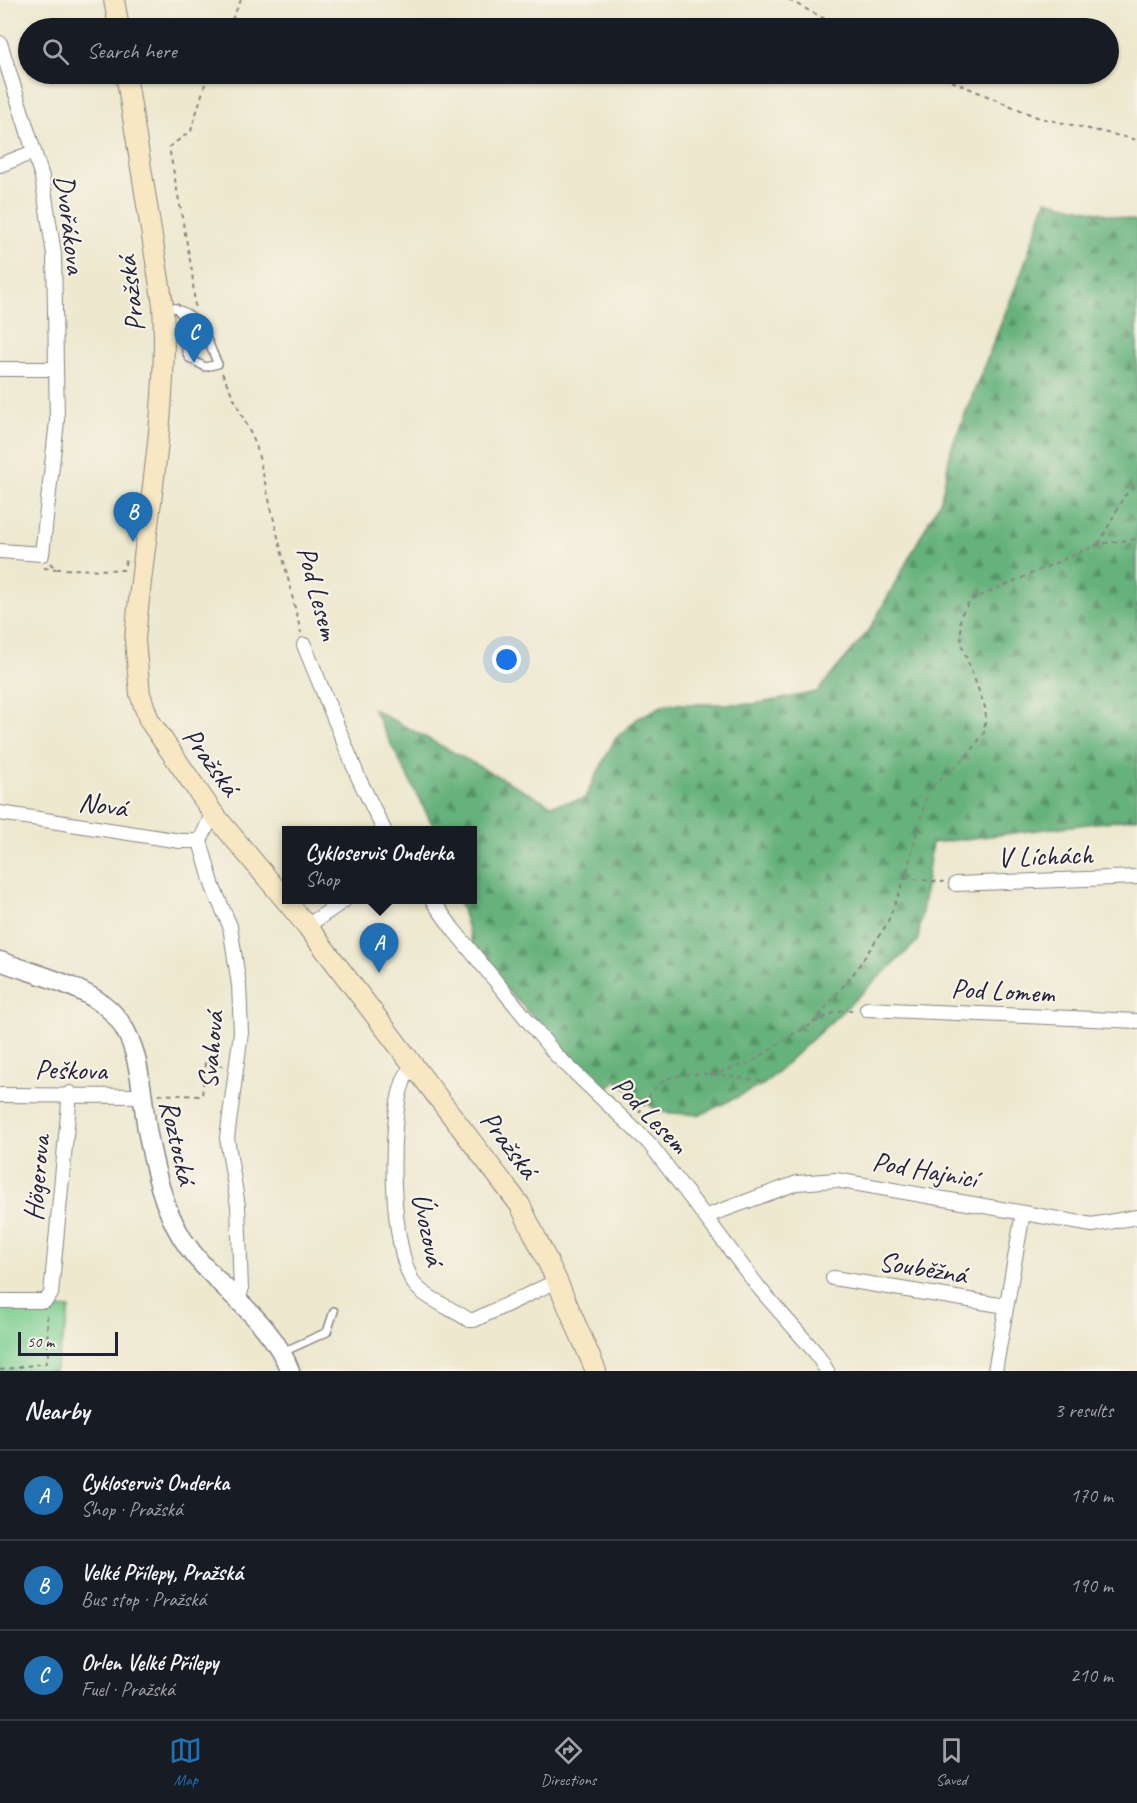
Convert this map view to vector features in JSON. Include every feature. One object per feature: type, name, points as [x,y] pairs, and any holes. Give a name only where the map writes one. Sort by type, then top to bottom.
[{"type":"main road","points":[[114,0],[117,18]]},
{"type":"main road","name":"Pražská","points":[[128,84],[170,307],[165,336],[162,398],[138,599],[136,668],[140,694],[149,720],[213,813],[282,895]]},
{"type":"main road","name":"Pražská","points":[[290,904],[414,1063],[520,1205],[557,1281],[596,1371]]},
{"type":"street","name":"Dvořákova","points":[[0,43],[42,177],[54,254],[57,421],[42,554]]},
{"type":"street","points":[[0,165],[34,152]]},
{"type":"street","points":[[0,369],[56,369]]},
{"type":"street","points":[[0,551],[42,554]]},
{"type":"street","name":"Pod Lesem","points":[[304,645],[359,779],[382,826]]},
{"type":"street","name":"Nová","points":[[0,813],[180,841],[200,841]]},
{"type":"street","points":[[200,841],[213,813]]},
{"type":"street","name":"Svahová","points":[[200,841],[213,887],[226,915],[236,955],[241,1021],[228,1138],[238,1206],[241,1290],[239,1300]]},
{"type":"street","name":"V Líchách","points":[[956,884],[1137,877]]},
{"type":"street","points":[[308,926],[339,904]]},
{"type":"street","name":"Pod Lesem","points":[[435,904],[556,1055],[649,1143],[707,1216],[760,1289],[816,1353],[827,1371]]},
{"type":"street","name":"Roztocká","points":[[0,961],[88,994],[106,1006],[121,1024],[136,1058],[156,1175],[167,1206],[192,1253],[265,1327],[283,1352],[290,1371]]},
{"type":"street","name":"Pod Lomem","points":[[867,1010],[1137,1021]]},
{"type":"street","name":"Úvozová","points":[[414,1063],[401,1087],[393,1171],[398,1227],[408,1271],[415,1284],[469,1320],[474,1320],[557,1281]]},
{"type":"street","name":"Peškova","points":[[0,1095],[70,1093],[141,1096]]},
{"type":"street","name":"Högerova","points":[[45,1301],[51,1294],[70,1093]]},
{"type":"street","name":"Pod Hajnicí","points":[[707,1216],[797,1183],[836,1179],[1092,1225],[1137,1217]]},
{"type":"street","points":[[995,1371],[1023,1213]]},
{"type":"street","name":"Souběžná","points":[[833,1278],[1006,1306]]},
{"type":"street","points":[[0,1301],[45,1301]]},
{"type":"lane","points":[[170,307],[196,318],[218,364],[205,367],[189,358],[186,351],[185,320],[170,307]]},
{"type":"lane","points":[[283,1352],[327,1332],[334,1311]]},
{"type":"path","points":[[233,18],[241,0]]},
{"type":"path","points":[[789,0],[823,18]]},
{"type":"path","points":[[196,318],[192,271],[169,147],[191,131],[205,84]]},
{"type":"path","points":[[959,84],[1037,117],[1137,140]]},
{"type":"path","name":"Pod Lesem","points":[[218,364],[256,445],[304,645]]},
{"type":"path","points":[[1099,544],[1124,496],[1137,485]]},
{"type":"path","points":[[813,1023],[854,974],[887,924],[905,878],[928,790],[969,754],[984,733],[986,710],[962,646],[960,616],[970,600],[1099,544],[1137,539]]},
{"type":"path","points":[[42,554],[56,569],[124,572],[126,558]]},
{"type":"path","points":[[905,878],[956,884]]},
{"type":"path","points":[[711,1075],[752,1062],[813,1023],[837,1011],[867,1010]]},
{"type":"path","points":[[162,1094],[202,1096],[205,1063],[236,1067]]},
{"type":"path","points":[[629,1125],[655,1087],[675,1076],[711,1075],[765,1081]]},
{"type":"path","points":[[0,1370],[46,1364],[48,1323],[45,1301]]},
{"type":"green space","points":[[1046,200],[1137,221],[1137,818],[932,843],[918,941],[764,1084],[700,1115],[659,1112],[616,1080],[606,1092],[477,959],[460,904],[477,904],[477,826],[433,826],[373,709],[551,805],[584,799],[615,739],[638,718],[666,704],[755,704],[817,692],[870,629],[941,499],[951,449],[1022,271]]},
{"type":"green space","points":[[0,1306],[70,1309],[55,1371],[0,1371]]},
{"type":"place","name":"Orlen Velké Přílepy","points":[[194,363]]},
{"type":"place","name":"Velké Přílepy, Pražská","points":[[133,542]]},
{"type":"place","name":"Cykloservis Onderka","points":[[379,973]]}]
